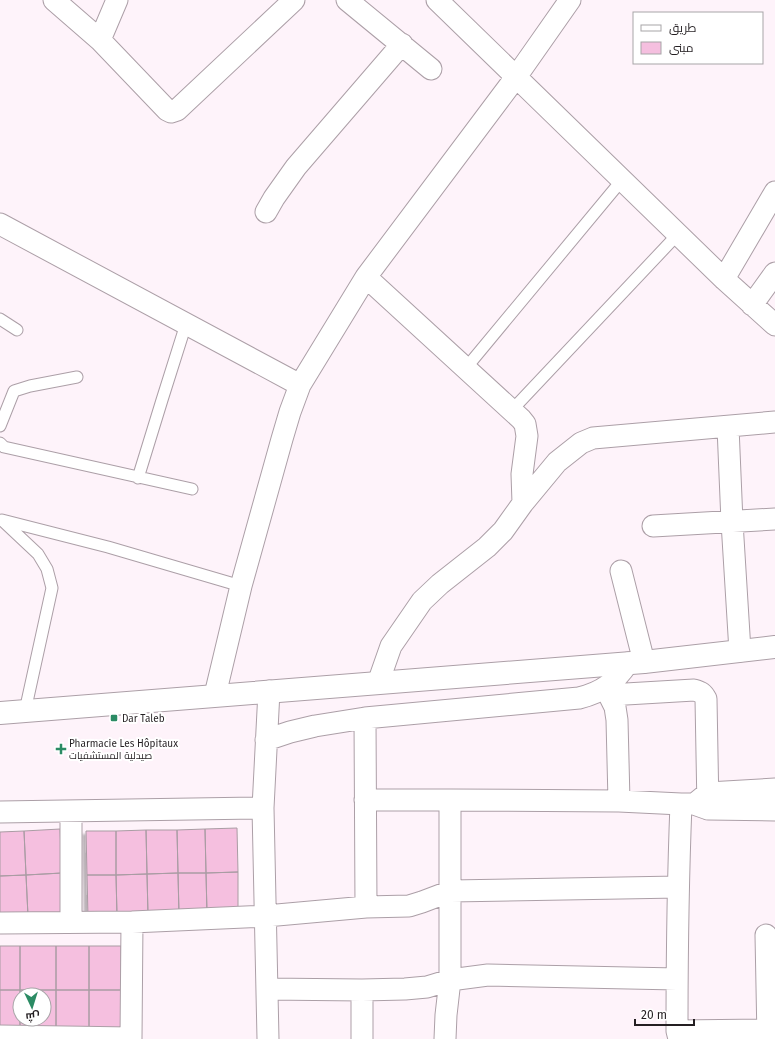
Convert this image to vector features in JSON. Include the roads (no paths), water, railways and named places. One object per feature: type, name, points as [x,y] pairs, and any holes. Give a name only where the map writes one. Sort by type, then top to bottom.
[{"type":"street","points":[[54,0],[100,40],[167,110],[171,112],[177,110],[294,0]]},
{"type":"street","points":[[100,40],[117,0]]},
{"type":"street","points":[[347,0],[431,69]]},
{"type":"street","points":[[437,0],[724,279],[775,325]]},
{"type":"street","points":[[215,695],[241,586],[284,432],[300,385],[366,277],[516,76],[570,0]]},
{"type":"street","points":[[266,212],[296,167],[402,44]]},
{"type":"street","points":[[724,279],[775,192]]},
{"type":"street","points":[[0,224],[300,385]]},
{"type":"street","points":[[752,305],[775,273]]},
{"type":"street","points":[[366,277],[512,410],[525,424],[527,436],[522,474],[523,503]]},
{"type":"street","points":[[378,683],[391,646],[422,602],[440,584],[487,547],[503,531],[523,503],[557,462],[580,443],[593,438],[775,422]]},
{"type":"street","points":[[728,426],[740,651]]},
{"type":"street","points":[[653,526],[775,519]]},
{"type":"street","points":[[621,571],[636,662]]},
{"type":"street","points":[[8,711],[636,662],[775,647]]},
{"type":"street","points":[[607,692],[613,681],[636,662]]},
{"type":"street","points":[[266,740],[315,726],[365,718],[579,698],[607,692],[694,690],[700,692],[704,694],[706,699],[698,802],[678,886],[678,1035],[770,1033],[766,935]]},
{"type":"street","points":[[268,1039],[263,808],[269,691]]},
{"type":"street","points":[[607,692],[615,707],[617,720],[619,801]]},
{"type":"street","points":[[365,718],[366,907]]},
{"type":"street","points":[[698,802],[775,789]]},
{"type":"street","points":[[365,800],[698,802],[775,810]]},
{"type":"street","points":[[445,1039],[450,980],[450,800]]},
{"type":"street","points":[[0,812],[263,808]]},
{"type":"street","points":[[71,811],[71,922]]},
{"type":"street","points":[[0,923],[132,922],[266,916],[366,907],[409,906],[451,891],[678,886]]},
{"type":"street","points":[[0,1036],[131,1038],[132,922]]},
{"type":"street","points":[[267,989],[362,990],[427,987],[450,980],[488,975],[677,979]]},
{"type":"street","points":[[362,990],[362,1039]]},
{"type":"lane","points":[[466,368],[622,180]]},
{"type":"lane","points":[[512,410],[678,234]]},
{"type":"lane","points":[[0,319],[17,330]]},
{"type":"lane","points":[[138,478],[186,324]]},
{"type":"lane","points":[[0,426],[14,391],[30,386],[77,377]]},
{"type":"lane","points":[[0,443],[4,447],[192,490]]},
{"type":"lane","points":[[1,518],[108,546],[241,586]]},
{"type":"lane","points":[[1,518],[38,554],[47,569],[52,588],[8,711]]},
{"type":"place","name":"Dar Taleb","points":[[114,718]]},
{"type":"place","name":"Pharmacie Les Hôpitaux صيدلية المستشفيات","points":[[61,749]]}]
